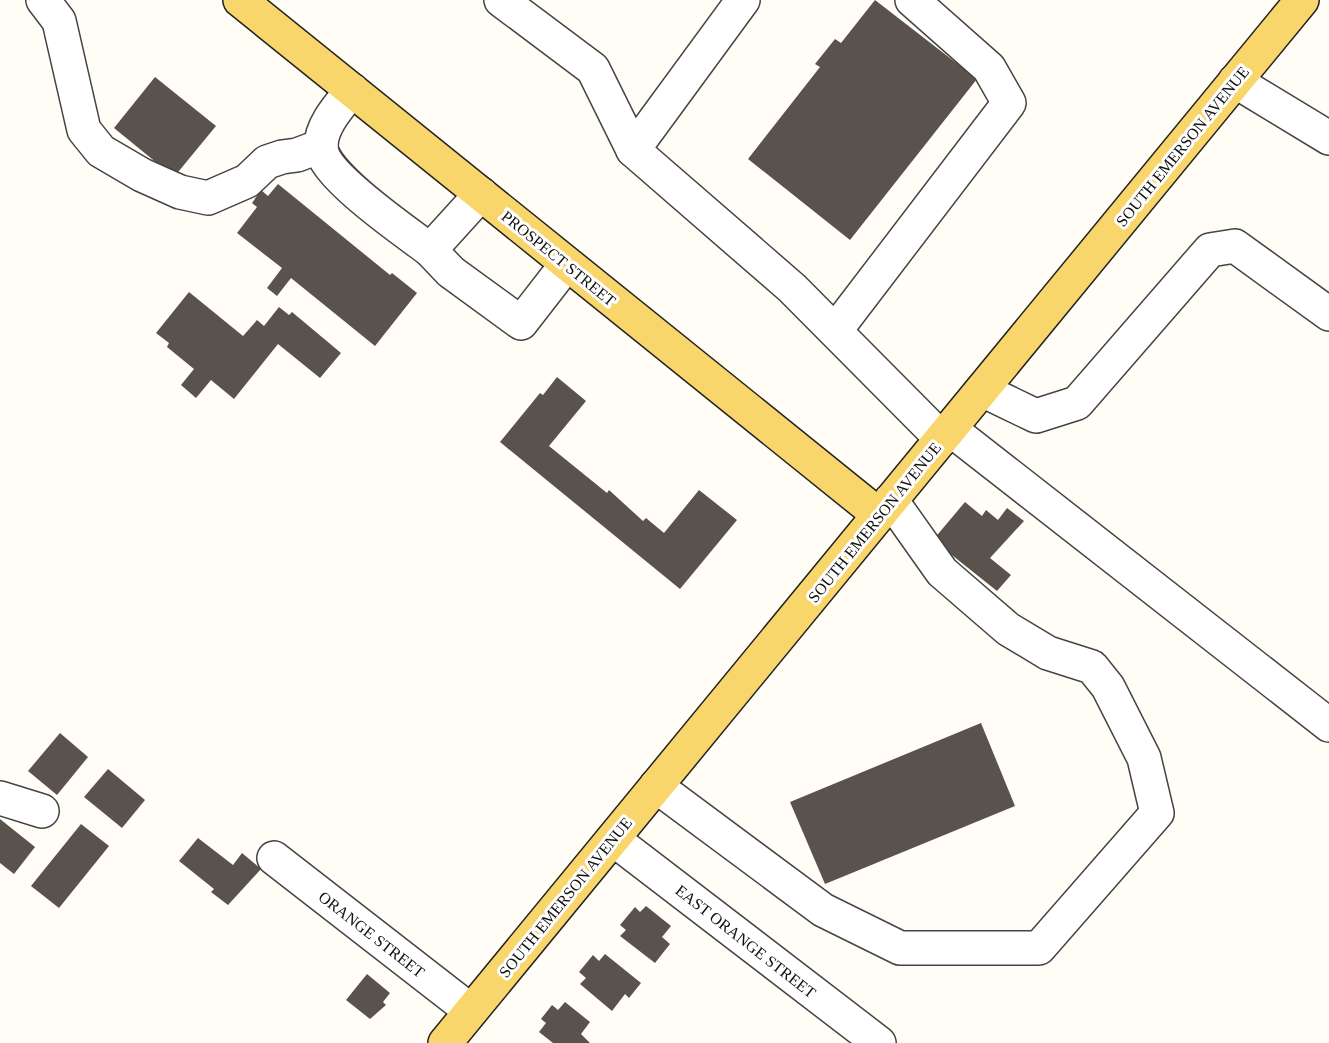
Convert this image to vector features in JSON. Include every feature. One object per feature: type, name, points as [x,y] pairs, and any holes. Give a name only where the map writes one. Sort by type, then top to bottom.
[{"type":"main road","name":"PROSPECT STREET","points":[[240,0],[566,265],[885,508]]},
{"type":"main road","name":"SOUTH EMERSON AVENUE","points":[[445,1043],[1302,0]]},
{"type":"street","points":[[43,0],[59,21],[84,130],[101,151],[142,175],[180,192],[208,198],[247,181],[267,162],[297,155],[321,146]]},
{"type":"street","points":[[501,0],[593,69],[633,150],[792,288],[946,434],[1329,725]]},
{"type":"street","points":[[633,150],[743,0]]},
{"type":"street","points":[[835,331],[1009,103],[989,68],[912,0]]},
{"type":"street","points":[[1235,81],[1329,138]]},
{"type":"street","points":[[352,90],[327,123],[321,146],[326,164],[364,200],[430,250],[451,272],[521,323],[566,265]]},
{"type":"street","points":[[430,250],[481,194]]},
{"type":"street","points":[[982,390],[1036,416],[1077,403],[1210,250],[1235,246],[1329,314]]},
{"type":"street","points":[[656,786],[823,910],[900,948],[1039,948],[1157,813],[1144,758],[1108,687],[1092,667],[1048,653],[1008,628],[942,572],[885,508]]},
{"type":"street","points":[[0,798],[42,811]]},
{"type":"street","name":"EAST ORANGE STREET","points":[[613,839],[872,1041]]},
{"type":"street","name":"ORANGE STREET","points":[[274,858],[471,1011]]},
{"type":"building","points":[[875,0],[977,79],[850,240],[748,159],[820,67],[815,64],[835,39],[841,43]]},
{"type":"building","points":[[155,77],[216,126],[174,177],[114,128]]},
{"type":"building","points":[[278,184],[390,275],[392,273],[417,293],[375,346],[291,278],[277,296],[267,288],[282,268],[237,233],[257,207],[252,203],[261,190],[268,196]]},
{"type":"building","points":[[189,292],[243,336],[257,320],[264,326],[279,307],[289,315],[292,312],[341,353],[320,378],[278,344],[234,399],[211,380],[196,398],[181,385],[194,369],[167,347],[169,343],[156,333]]},
{"type":"building","points":[[557,377],[586,401],[549,446],[607,493],[609,490],[643,521],[646,518],[664,533],[699,490],[737,520],[680,589],[500,442],[540,393],[543,395]]},
{"type":"building","points":[[965,502],[982,516],[986,510],[998,520],[1007,508],[1024,521],[990,558],[1011,575],[997,591],[933,540]]},
{"type":"building","points":[[981,723],[1015,806],[825,884],[790,802]]},
{"type":"building","points":[[60,733],[88,757],[57,795],[28,771]]},
{"type":"building","points":[[108,769],[145,800],[122,828],[84,797]]},
{"type":"building","points":[[0,819],[35,847],[14,874],[0,863]]},
{"type":"building","points":[[81,824],[109,846],[59,908],[31,886]]},
{"type":"building","points":[[198,838],[233,865],[242,853],[261,869],[228,905],[211,892],[214,889],[179,861]]},
{"type":"building","points":[[646,906],[671,926],[662,937],[670,944],[655,963],[620,936],[626,930],[620,925],[635,907],[640,912]]},
{"type":"building","points":[[605,954],[641,983],[629,998],[625,994],[612,1011],[580,984],[586,978],[579,972],[593,955],[599,961]]},
{"type":"building","points":[[367,974],[390,993],[383,1002],[386,1005],[370,1019],[346,1000]]},
{"type":"building","points":[[565,1002],[590,1022],[581,1034],[590,1043],[553,1043],[539,1032],[546,1023],[541,1019],[552,1005],[558,1010]]}]
